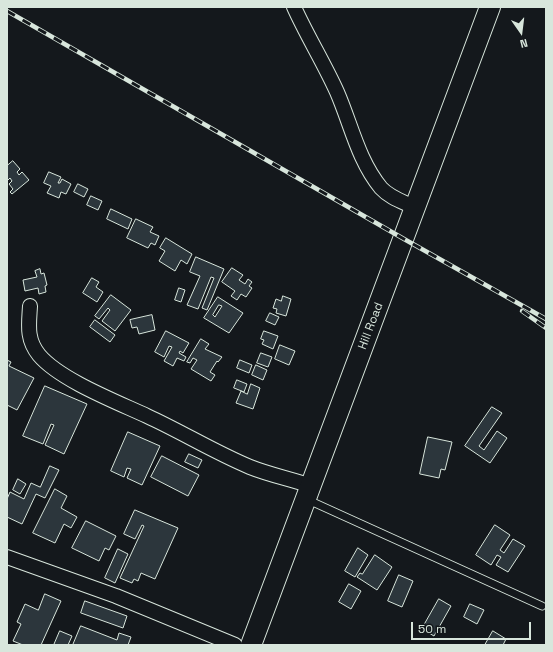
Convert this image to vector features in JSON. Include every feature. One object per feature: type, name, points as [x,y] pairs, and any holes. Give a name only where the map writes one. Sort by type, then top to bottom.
[{"type":"main road","name":"Hill Road","points":[[251,645],[416,208],[490,7]]},
{"type":"street","points":[[294,7],[327,70],[353,138],[370,173],[382,189],[387,193],[416,208]]},
{"type":"street","points":[[30,306],[28,331],[32,344],[39,355],[77,383],[152,418],[202,445],[251,468],[309,492]]},
{"type":"street","points":[[7,557],[116,596],[236,645]]},
{"type":"lane","points":[[309,492],[542,606]]},
{"type":"building","points":[[13,161],[20,169],[17,172],[19,175],[22,172],[29,180],[12,194],[10,192],[13,189],[9,184],[12,181],[10,178],[7,181],[7,166]]},
{"type":"building","points":[[49,172],[61,177],[58,183],[60,183],[62,179],[71,184],[66,194],[61,192],[59,198],[47,193],[51,186],[44,183]]},
{"type":"building","points":[[78,184],[88,189],[84,197],[74,192]]},
{"type":"building","points":[[91,196],[102,201],[98,210],[87,205]]},
{"type":"building","points":[[111,209],[132,219],[128,229],[107,219]]},
{"type":"building","points":[[136,219],[153,227],[150,232],[159,236],[155,245],[151,243],[148,248],[127,238]]},
{"type":"building","points":[[166,238],[192,254],[187,264],[181,260],[175,271],[159,261],[165,251],[160,248]]},
{"type":"building","points":[[196,257],[224,269],[207,310],[202,308],[214,278],[211,277],[198,309],[187,305],[200,276],[190,272]]},
{"type":"building","points":[[232,268],[243,275],[239,280],[245,284],[248,279],[252,282],[249,286],[252,288],[246,297],[241,294],[237,300],[231,296],[235,291],[222,282]]},
{"type":"building","points":[[40,269],[41,274],[44,273],[47,285],[45,286],[46,292],[39,294],[38,288],[25,291],[23,280],[37,277],[35,271]]},
{"type":"building","points":[[92,278],[99,282],[96,287],[103,292],[97,302],[83,293]]},
{"type":"building","points":[[179,288],[185,290],[181,302],[175,300]]},
{"type":"building","points":[[111,295],[131,310],[115,331],[102,321],[110,310],[108,308],[99,319],[95,316]]},
{"type":"building","points":[[283,296],[291,299],[286,316],[276,313],[277,309],[273,308],[276,299],[281,301]]},
{"type":"building","points":[[218,297],[243,313],[229,333],[204,318]],"holes":[[[219,305],[222,306],[215,317],[213,315]]]},
{"type":"building","points":[[270,313],[279,317],[275,325],[266,321]]},
{"type":"building","points":[[152,315],[155,330],[139,334],[137,327],[132,328],[130,320]]},
{"type":"building","points":[[95,320],[115,335],[110,342],[90,327]]},
{"type":"building","points":[[166,331],[189,343],[183,353],[180,351],[179,353],[186,357],[184,361],[177,358],[173,366],[164,361],[172,347],[169,346],[164,357],[155,352]]},
{"type":"building","points":[[264,331],[278,336],[273,349],[262,344],[264,340],[261,339]]},
{"type":"building","points":[[201,339],[209,344],[205,349],[222,357],[218,362],[217,361],[210,372],[215,375],[211,381],[191,369],[197,360],[193,358],[190,363],[187,362]]},
{"type":"building","points":[[280,345],[295,351],[289,365],[275,359]]},
{"type":"building","points":[[261,353],[272,357],[268,367],[257,363]]},
{"type":"building","points":[[7,360],[11,362],[9,366],[34,378],[17,410],[7,405]]},
{"type":"building","points":[[240,360],[252,365],[249,373],[237,368]]},
{"type":"building","points":[[256,365],[267,370],[263,380],[252,375]]},
{"type":"building","points":[[237,380],[247,384],[244,392],[234,388]]},
{"type":"building","points":[[251,384],[260,388],[253,409],[236,403],[241,391],[247,394]]},
{"type":"building","points":[[45,386],[87,404],[64,454],[45,445],[54,425],[51,424],[43,444],[23,436]]},
{"type":"building","points":[[492,407],[502,413],[479,446],[484,450],[497,431],[507,438],[490,463],[465,446]]},
{"type":"building","points":[[128,432],[160,446],[142,485],[127,478],[131,469],[127,468],[124,477],[111,471]]},
{"type":"building","points":[[428,437],[452,442],[445,470],[441,469],[439,478],[420,474]]},
{"type":"building","points":[[189,454],[202,460],[198,468],[185,462]]},
{"type":"building","points":[[162,456],[199,475],[188,496],[151,477]]},
{"type":"building","points":[[50,466],[59,470],[45,498],[36,494],[22,524],[7,517],[7,499],[10,492],[24,499],[31,483],[40,487]]},
{"type":"building","points":[[18,479],[26,484],[20,494],[13,490]]},
{"type":"building","points":[[55,489],[67,496],[61,508],[77,517],[71,528],[64,524],[55,543],[33,533]]},
{"type":"building","points":[[135,510],[178,528],[155,579],[141,573],[138,581],[134,579],[132,583],[120,578],[144,526],[142,525],[135,539],[124,534]]},
{"type":"building","points":[[86,521],[116,536],[109,550],[105,548],[99,561],[72,548]]},
{"type":"building","points":[[495,525],[510,535],[500,550],[504,553],[513,539],[525,546],[508,572],[496,565],[501,557],[497,555],[491,565],[476,555]]},
{"type":"building","points":[[358,548],[368,555],[355,577],[345,571]]},
{"type":"building","points":[[118,549],[128,554],[115,583],[105,578]]},
{"type":"building","points":[[375,555],[392,567],[377,590],[357,577],[360,573],[362,574]]},
{"type":"building","points":[[399,575],[413,581],[402,607],[388,601]]},
{"type":"building","points":[[349,584],[361,591],[351,609],[339,602]]},
{"type":"building","points":[[45,594],[61,601],[41,645],[23,645],[13,641],[21,624],[17,622],[25,604],[38,610]]},
{"type":"building","points":[[439,599],[451,606],[434,636],[422,629]]},
{"type":"building","points":[[85,601],[127,616],[123,628],[81,613]]},
{"type":"building","points":[[470,604],[484,610],[477,624],[464,617]]},
{"type":"building","points":[[81,626],[117,640],[119,633],[131,637],[128,645],[73,645]]},
{"type":"building","points":[[60,631],[72,636],[68,645],[54,645]]},
{"type":"building","points":[[493,631],[506,639],[503,645],[485,645]]},
{"type":"railway","points":[[7,11],[546,319]]},
{"type":"railway","points":[[522,311],[546,328]]}]
